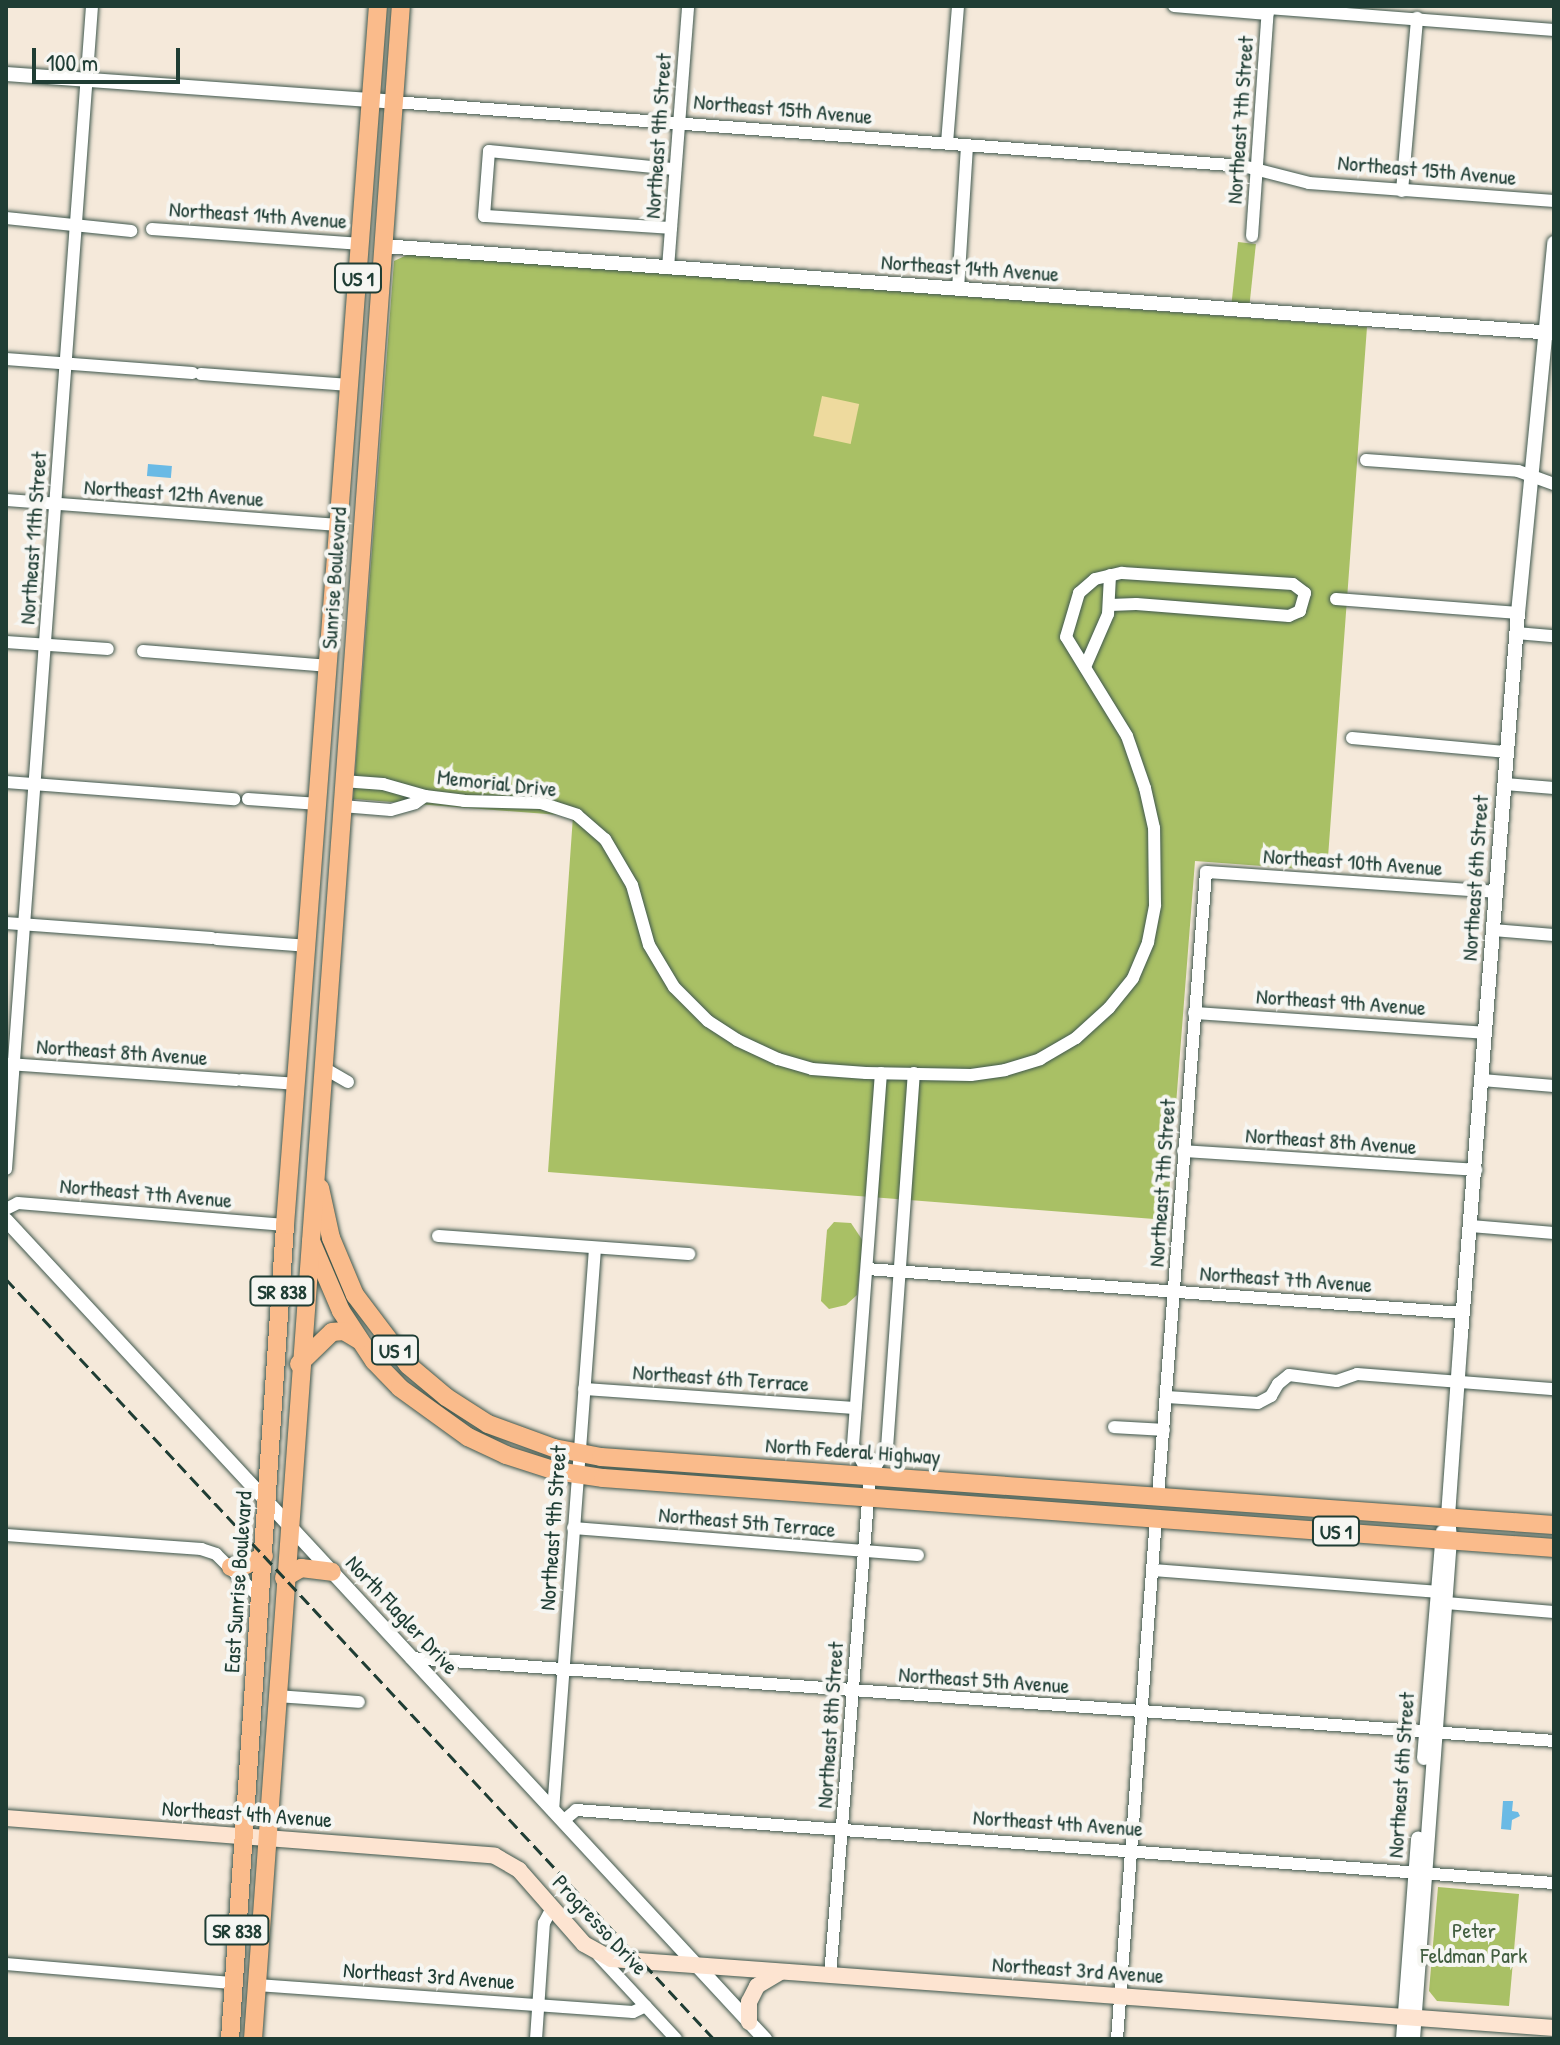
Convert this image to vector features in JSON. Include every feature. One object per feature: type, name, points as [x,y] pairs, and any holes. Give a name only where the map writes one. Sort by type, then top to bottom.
[{"type":"main road","name":"Sunrise Boulevard","points":[[294,1129],[378,6]]},
{"type":"main road","name":"Sunrise Boulevard","points":[[316,1154],[401,6]]},
{"type":"main road","points":[[339,525],[353,540],[360,562]]},
{"type":"main road","points":[[321,769],[327,787],[342,806]]},
{"type":"main road","points":[[311,913],[320,934],[332,946]]},
{"type":"main road","points":[[294,1129],[309,1235]]},
{"type":"main road","name":"East Sunrise Boulevard","points":[[230,2039],[294,1129]]},
{"type":"main road","name":"East Sunrise Boulevard","points":[[253,2039],[316,1154]]},
{"type":"main road","name":"North Federal Highway","points":[[316,1154],[324,1212],[342,1267],[355,1295],[388,1343],[416,1374],[466,1411],[509,1434],[579,1454],[1554,1525]]},
{"type":"main road","name":"North Federal Highway","points":[[309,1235],[333,1295],[360,1341],[400,1388],[468,1437],[520,1460],[577,1475],[1554,1548]]},
{"type":"main road","points":[[299,1364],[332,1332],[344,1331],[360,1341]]},
{"type":"main road","points":[[1119,1515],[1146,1506],[1158,1496]]},
{"type":"main road","points":[[1156,1518],[1186,1498]]},
{"type":"main road","points":[[231,1567],[246,1565],[264,1556]]},
{"type":"main road","points":[[284,1578],[301,1568],[332,1572]]},
{"type":"main road","points":[[260,1598],[280,1634]]},
{"type":"main road","name":"Northeast 4th Avenue","points":[[6,1818],[485,1854]]},
{"type":"main road","name":"Progresso Drive","points":[[485,1854],[495,1856],[519,1870],[584,1944],[599,1955]]},
{"type":"main road","name":"Northeast 3rd Avenue","points":[[599,1955],[697,1966],[1554,2028]]},
{"type":"main road","points":[[749,2022],[749,2002],[757,1986],[780,1972]]},
{"type":"street","name":"Northeast 11th Street","points":[[6,1169],[10,1064],[35,784],[92,6]]},
{"type":"street","name":"Northeast 9th Street","points":[[668,268],[688,6]]},
{"type":"street","points":[[947,143],[958,6]]},
{"type":"street","points":[[1174,6],[1417,18],[1554,30]]},
{"type":"street","name":"Northeast 7th Street","points":[[1252,236],[1268,9]]},
{"type":"street","points":[[1402,191],[1417,18]]},
{"type":"street","name":"Northeast 15th Avenue","points":[[6,74],[1243,166],[1309,183],[1554,201]]},
{"type":"street","points":[[958,289],[967,145]]},
{"type":"street","points":[[671,228],[484,216],[489,151],[674,169]]},
{"type":"street","points":[[6,218],[131,231]]},
{"type":"street","name":"Northeast 14th Avenue","points":[[152,229],[361,244]]},
{"type":"street","name":"Northeast 6th Street","points":[[1413,2039],[1410,2017],[1457,1382],[1516,633],[1549,333],[1554,243]]},
{"type":"street","name":"Northeast 14th Avenue","points":[[383,246],[1549,333]]},
{"type":"street","points":[[6,359],[350,385]]},
{"type":"street","points":[[1366,460],[1518,471],[1554,484]]},
{"type":"street","name":"Northeast 12th Avenue","points":[[6,500],[339,525]]},
{"type":"street","points":[[1095,646],[1069,643],[1079,593],[1095,579],[1110,575],[1293,584],[1305,593],[1300,611],[1289,616],[1136,604],[1110,605]]},
{"type":"street","points":[[1085,667],[1110,605],[1110,575]]},
{"type":"street","points":[[1336,599],[1518,613]]},
{"type":"street","points":[[1516,633],[1554,636]]},
{"type":"street","points":[[6,642],[108,649]]},
{"type":"street","name":"Memorial Drive","points":[[343,781],[383,784],[425,796],[541,803],[577,815],[605,839],[632,885],[649,945],[674,987],[708,1021],[737,1040],[778,1059],[812,1069],[881,1073],[988,1073],[1040,1059],[1076,1038],[1109,1008],[1133,978],[1148,942],[1155,905],[1154,828],[1127,736],[1069,643]]},
{"type":"street","points":[[143,651],[329,666]]},
{"type":"street","points":[[1352,738],[1507,752]]},
{"type":"street","points":[[6,782],[234,799]]},
{"type":"street","points":[[1505,784],[1554,788]]},
{"type":"street","name":"Memorial Drive","points":[[342,806],[391,810],[415,803],[425,796]]},
{"type":"street","points":[[248,799],[319,804]]},
{"type":"street","name":"Northeast 7th Street","points":[[1158,1496],[1206,872]]},
{"type":"street","name":"Northeast 10th Avenue","points":[[1206,872],[1496,892]]},
{"type":"street","points":[[6,923],[309,946]]},
{"type":"street","points":[[1493,930],[1554,935]]},
{"type":"street","name":"Northeast 9th Avenue","points":[[1194,1013],[1485,1033]]},
{"type":"street","name":"Northeast 8th Avenue","points":[[10,1064],[298,1084]]},
{"type":"street","points":[[870,1476],[853,1445],[881,1073]]},
{"type":"street","name":"Northeast 8th Street","points":[[830,1976],[870,1476],[887,1448],[914,1073]]},
{"type":"street","points":[[321,1076],[348,1085],[321,1076]]},
{"type":"street","points":[[1482,1080],[1554,1086]]},
{"type":"street","name":"Northeast 8th Avenue","points":[[1183,1151],[1476,1170]]},
{"type":"street","name":"Northeast 7th Avenue","points":[[6,1209],[18,1203],[285,1225]]},
{"type":"street","name":"North Flagler Drive","points":[[6,1220],[765,2039]]},
{"type":"street","points":[[1471,1226],[1554,1233]]},
{"type":"street","points":[[438,1236],[689,1254]]},
{"type":"street","name":"Northeast 9th Street","points":[[558,1816],[563,1669],[595,1249]]},
{"type":"street","name":"Northeast 7th Avenue","points":[[867,1269],[1463,1313]]},
{"type":"street","points":[[1167,1397],[1258,1403],[1271,1396],[1278,1384],[1289,1375],[1337,1381],[1357,1374],[1554,1389]]},
{"type":"street","name":"Northeast 6th Terrace","points":[[584,1389],[855,1408]]},
{"type":"street","points":[[1114,1427],[1164,1430]]},
{"type":"street","points":[[1117,2039],[1156,1518]]},
{"type":"street","name":"Northeast 5th Terrace","points":[[573,1528],[918,1555]]},
{"type":"street","points":[[6,1535],[201,1549],[216,1554],[260,1598]]},
{"type":"street","points":[[1153,1570],[1554,1612]]},
{"type":"street","name":"Northeast 5th Avenue","points":[[411,1658],[1554,1741]]},
{"type":"street","points":[[276,1696],[359,1702]]},
{"type":"street","name":"Northeast 4th Avenue","points":[[558,1816],[576,1810],[1554,1883]]},
{"type":"street","points":[[536,2039],[544,1923],[552,1908]]},
{"type":"street","name":"Progresso Drive","points":[[599,1955],[676,2039]]},
{"type":"street","points":[[6,1964],[234,1983]]},
{"type":"street","name":"Northeast 3rd Avenue","points":[[257,1985],[633,2012],[646,2006]]},
{"type":"street","name":"Northeast 6th Street","points":[[1403,2039],[1410,2017]]},
{"type":"green space","points":[[1238,242],[1256,244],[1249,306],[1232,304]]},
{"type":"green space","points":[[409,254],[1367,327],[1327,871],[1195,861],[1167,1220],[548,1172],[573,816],[353,799],[394,261]]},
{"type":"green space","points":[[834,1222],[851,1223],[863,1241],[857,1295],[846,1305],[829,1309],[821,1301],[827,1230]]},
{"type":"green space","name":"Peter Feldman Park","points":[[1438,1887],[1519,1894],[1509,2006],[1437,2001],[1429,1991]]},
{"type":"sand","points":[[822,396],[859,404],[851,444],[813,436]]},
{"type":"water","points":[[148,464],[172,466],[171,478],[147,476]]},
{"type":"water","points":[[1503,1801],[1513,1801],[1512,1811],[1520,1816],[1512,1820],[1511,1830],[1501,1829]]},
{"type":"railway","points":[[6,1279],[714,2039]]}]
